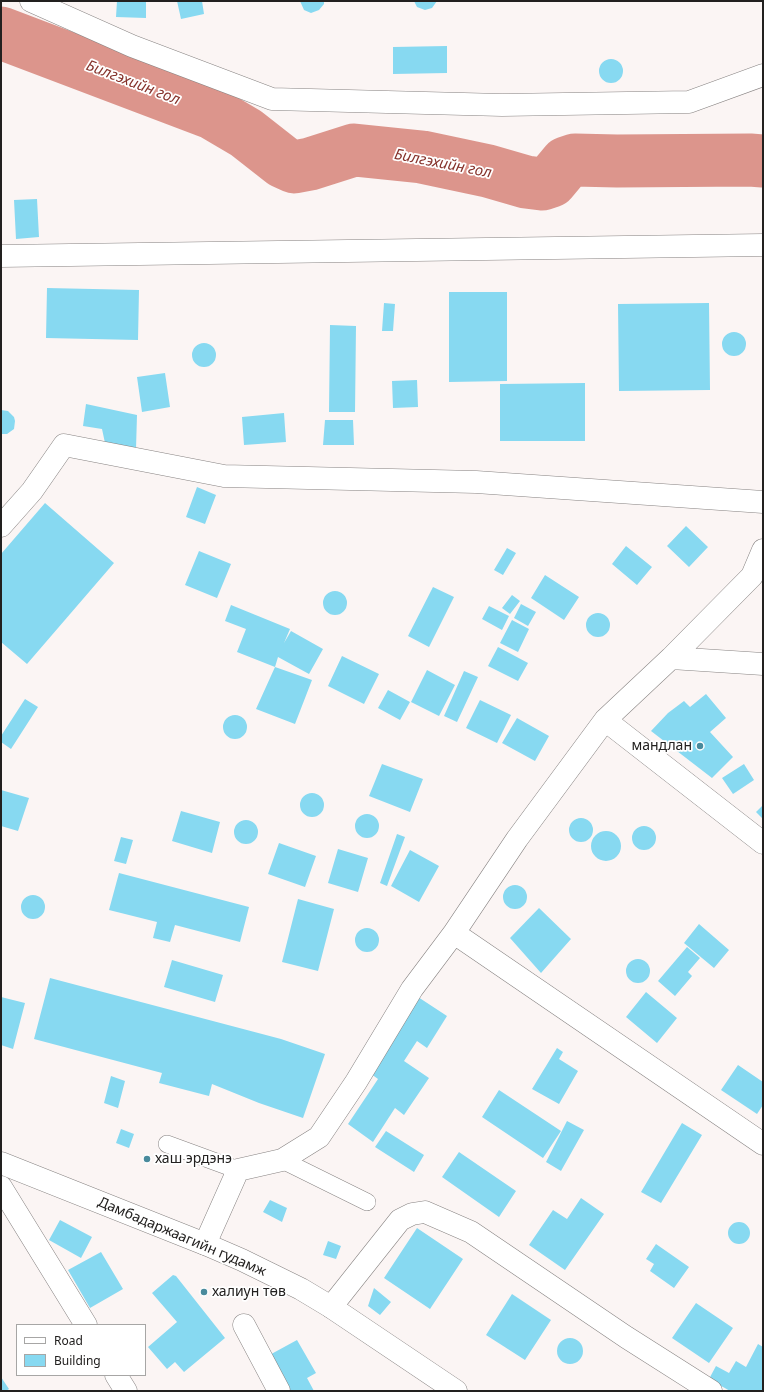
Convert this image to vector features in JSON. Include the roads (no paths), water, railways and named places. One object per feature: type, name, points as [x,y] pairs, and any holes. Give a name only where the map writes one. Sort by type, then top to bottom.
[{"type":"street","points":[[31,1],[132,46],[272,99],[502,105],[689,102],[763,75]]},
{"type":"street","points":[[1,256],[763,245]]},
{"type":"street","points":[[1,526],[32,491],[64,446],[224,476],[476,482],[763,502]]},
{"type":"street","points":[[205,1244],[238,1170],[282,1160],[319,1137],[356,1082],[412,989],[454,933],[517,839],[605,720],[671,658],[752,576],[763,550]]},
{"type":"street","points":[[671,658],[763,664]]},
{"type":"street","points":[[605,720],[763,843]]},
{"type":"street","points":[[454,933],[763,1144]]},
{"type":"street","name":"Дамбадаржаагийн гудамж","points":[[1,1163],[205,1244],[302,1289],[456,1391]]},
{"type":"street","points":[[1,1187],[85,1324]]},
{"type":"street","points":[[331,1307],[400,1220],[412,1214],[425,1212],[471,1232],[626,1337],[711,1391]]},
{"type":"street","points":[[244,1325],[279,1391]]},
{"type":"street","points":[[117,1376],[126,1391]]},
{"type":"lane","points":[[167,1144],[238,1170]]},
{"type":"lane","points":[[282,1160],[367,1202]]},
{"type":"waterway","name":"Билгэхийн гол","points":[[1,33],[212,113],[246,133],[283,162],[294,167],[310,164],[354,150],[422,157],[488,171],[526,182],[542,184],[551,181],[566,163],[575,160],[763,161]]},
{"type":"place","name":"мандлан","points":[[700,746]]},
{"type":"place","name":"хаш эрдэнэ","points":[[147,1159]]},
{"type":"place","name":"халиун төв","points":[[204,1292]]}]
